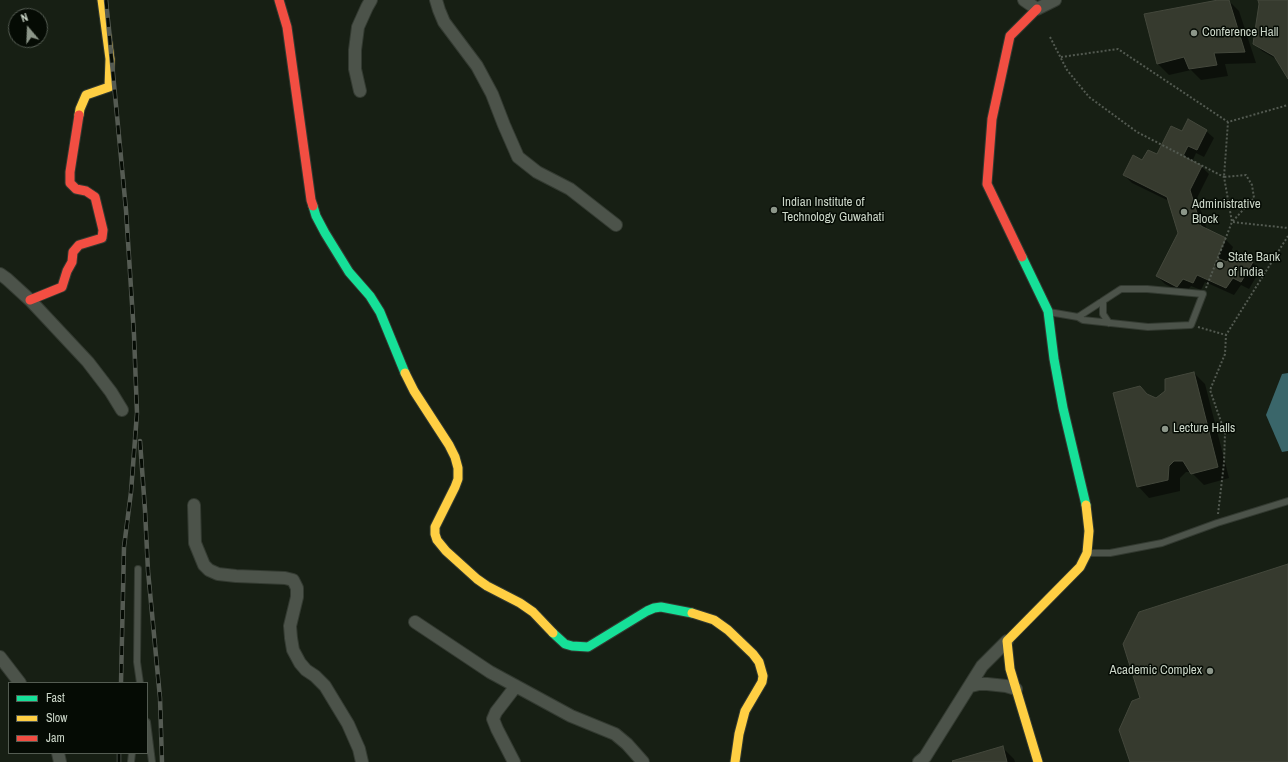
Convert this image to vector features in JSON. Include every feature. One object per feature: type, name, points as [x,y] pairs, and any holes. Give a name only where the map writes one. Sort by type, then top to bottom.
[{"type":"street","points":[[30,300],[62,287],[67,271],[72,262],[73,252],[79,245],[102,238],[103,230],[95,197],[86,191],[76,189],[70,183],[70,172],[80,109],[86,95],[109,87],[110,59],[102,0]]},
{"type":"street","points":[[279,0],[287,27],[312,200],[316,216],[349,272],[367,291],[380,312],[407,377],[414,391],[450,445],[458,468],[458,478],[455,487],[435,527],[434,534],[437,540],[446,551],[477,579],[533,612],[565,644],[588,647],[647,611],[661,607],[698,614],[714,620],[728,630],[759,662],[763,676],[762,682],[742,720],[735,762]]},
{"type":"street","points":[[360,91],[355,69],[355,50],[358,27],[366,7],[371,0]]},
{"type":"street","points":[[436,0],[444,22],[477,66],[492,94],[518,157],[537,172],[570,189],[616,225]]},
{"type":"street","points":[[1024,0],[1037,9]]},
{"type":"street","points":[[919,762],[930,749],[971,686],[982,666],[1069,579],[1080,567],[1086,553],[1089,531],[1086,507],[1063,408],[1054,360],[1048,311],[987,184],[992,119],[1010,36],[1037,9],[1055,0]]},
{"type":"street","points":[[0,274],[30,300],[88,362],[111,392],[122,410]]},
{"type":"street","points":[[194,505],[195,543],[204,565],[209,570],[218,574],[285,578],[293,580],[297,588],[297,597],[290,626],[293,650],[300,663],[306,670],[315,676],[325,686],[348,724],[359,749],[362,762]]},
{"type":"street","points":[[414,622],[472,661],[516,686],[571,716],[615,734],[627,744],[643,762]]},
{"type":"street","points":[[1007,641],[1010,669],[1038,762]]},
{"type":"street","points":[[0,657],[19,682]]},
{"type":"street","points":[[971,686],[979,684],[992,684],[1016,689]]},
{"type":"street","points":[[514,762],[497,729],[494,719],[496,712],[516,686]]},
{"type":"lane","points":[[1048,311],[1078,317],[1083,320],[1148,327],[1191,324],[1203,294],[1147,289],[1121,289],[1078,317]]},
{"type":"lane","points":[[1103,301],[1103,314],[1109,323]]},
{"type":"lane","points":[[1086,553],[1110,553],[1162,543],[1217,523],[1288,501]]},
{"type":"lane","points":[[138,569],[137,662],[140,682]]},
{"type":"lane","points":[[148,737],[152,762]]},
{"type":"path","points":[[1050,36],[1067,70],[1089,97],[1095,102],[1137,132],[1224,177],[1246,175],[1252,185],[1254,198],[1232,222],[1203,294]]},
{"type":"path","points":[[1061,57],[1118,50],[1228,122],[1288,105]]},
{"type":"path","points":[[1228,122],[1224,177],[1232,222]]},
{"type":"path","points":[[1232,222],[1288,228]]},
{"type":"path","points":[[1217,523],[1224,463],[1225,433],[1210,390],[1225,354],[1226,335],[1288,236]]},
{"type":"path","points":[[1191,324],[1226,335]]},
{"type":"water","points":[[1288,373],[1288,451],[1282,452],[1266,415],[1282,374]]},
{"type":"building","name":"Conference Hall","points":[[1218,0],[1229,0],[1245,52],[1214,53],[1217,65],[1189,69],[1184,57],[1157,64],[1144,14]]},
{"type":"building","points":[[1258,0],[1288,0],[1288,79],[1274,56],[1253,44],[1259,4]]},
{"type":"building","name":"Administrative Block","points":[[1188,119],[1207,130],[1197,150],[1188,146],[1183,156],[1202,166],[1190,190],[1201,226],[1226,238],[1217,258],[1227,262],[1233,251],[1253,262],[1241,282],[1233,278],[1226,288],[1197,275],[1193,283],[1183,279],[1177,287],[1156,276],[1178,233],[1167,197],[1123,175],[1133,155],[1142,160],[1148,150],[1157,154],[1171,126],[1182,131]]},
{"type":"building","name":"Lecture Halls","points":[[1194,372],[1218,467],[1191,474],[1183,461],[1174,461],[1169,466],[1168,480],[1137,487],[1113,393],[1140,386],[1147,394],[1156,398],[1165,391],[1165,379]]},
{"type":"building","name":"Academic Complex","points":[[1288,564],[1288,762],[1130,762],[1119,730],[1132,701],[1140,698],[1123,644],[1139,612]]},
{"type":"building","points":[[1003,746],[1007,762],[952,761]]},
{"type":"railway","points":[[106,0],[126,210],[134,335],[137,413],[131,492],[124,547],[121,682]]},
{"type":"railway","points":[[140,441],[148,571],[160,698],[162,762]]},
{"type":"railway","points":[[119,754],[119,762]]},
{"type":"traffic: fast","points":[[313,206],[316,216],[325,233],[349,272],[370,296],[380,312],[405,373]]},
{"type":"traffic: fast","points":[[1022,257],[1048,311],[1054,359],[1063,408],[1086,505]]},
{"type":"traffic: fast","points":[[553,633],[565,644],[588,647],[654,608],[661,607],[692,613]]},
{"type":"traffic: slow","points":[[79,115],[86,95],[109,87],[110,59],[102,0]]},
{"type":"traffic: slow","points":[[405,373],[414,391],[449,445],[455,457],[458,468],[458,479],[455,487],[435,527],[437,540],[446,551],[477,579],[533,612],[553,633]]},
{"type":"traffic: slow","points":[[1038,762],[1010,669],[1007,641],[1080,567],[1087,553],[1089,531],[1086,505]]},
{"type":"traffic: slow","points":[[692,613],[714,620],[728,630],[753,654],[759,662],[763,676],[762,682],[745,711],[739,734],[735,762]]},
{"type":"traffic: jam","points":[[279,0],[287,27],[313,206]]},
{"type":"traffic: jam","points":[[1022,257],[987,184],[992,119],[1010,36],[1037,9]]},
{"type":"traffic: jam","points":[[30,300],[62,287],[67,271],[72,262],[73,252],[79,245],[102,238],[103,230],[95,197],[86,191],[76,189],[70,183],[70,172],[79,115]]},
{"type":"place","name":"Conference Hall","points":[[1194,33]]},
{"type":"place","name":"Indian Institute of Technology Guwahati","points":[[774,210]]},
{"type":"place","name":"Administrative Block","points":[[1184,212]]},
{"type":"place","name":"State Bank of India","points":[[1220,265]]},
{"type":"place","name":"Lecture Halls","points":[[1165,429]]},
{"type":"place","name":"Academic Complex","points":[[1210,671]]}]
